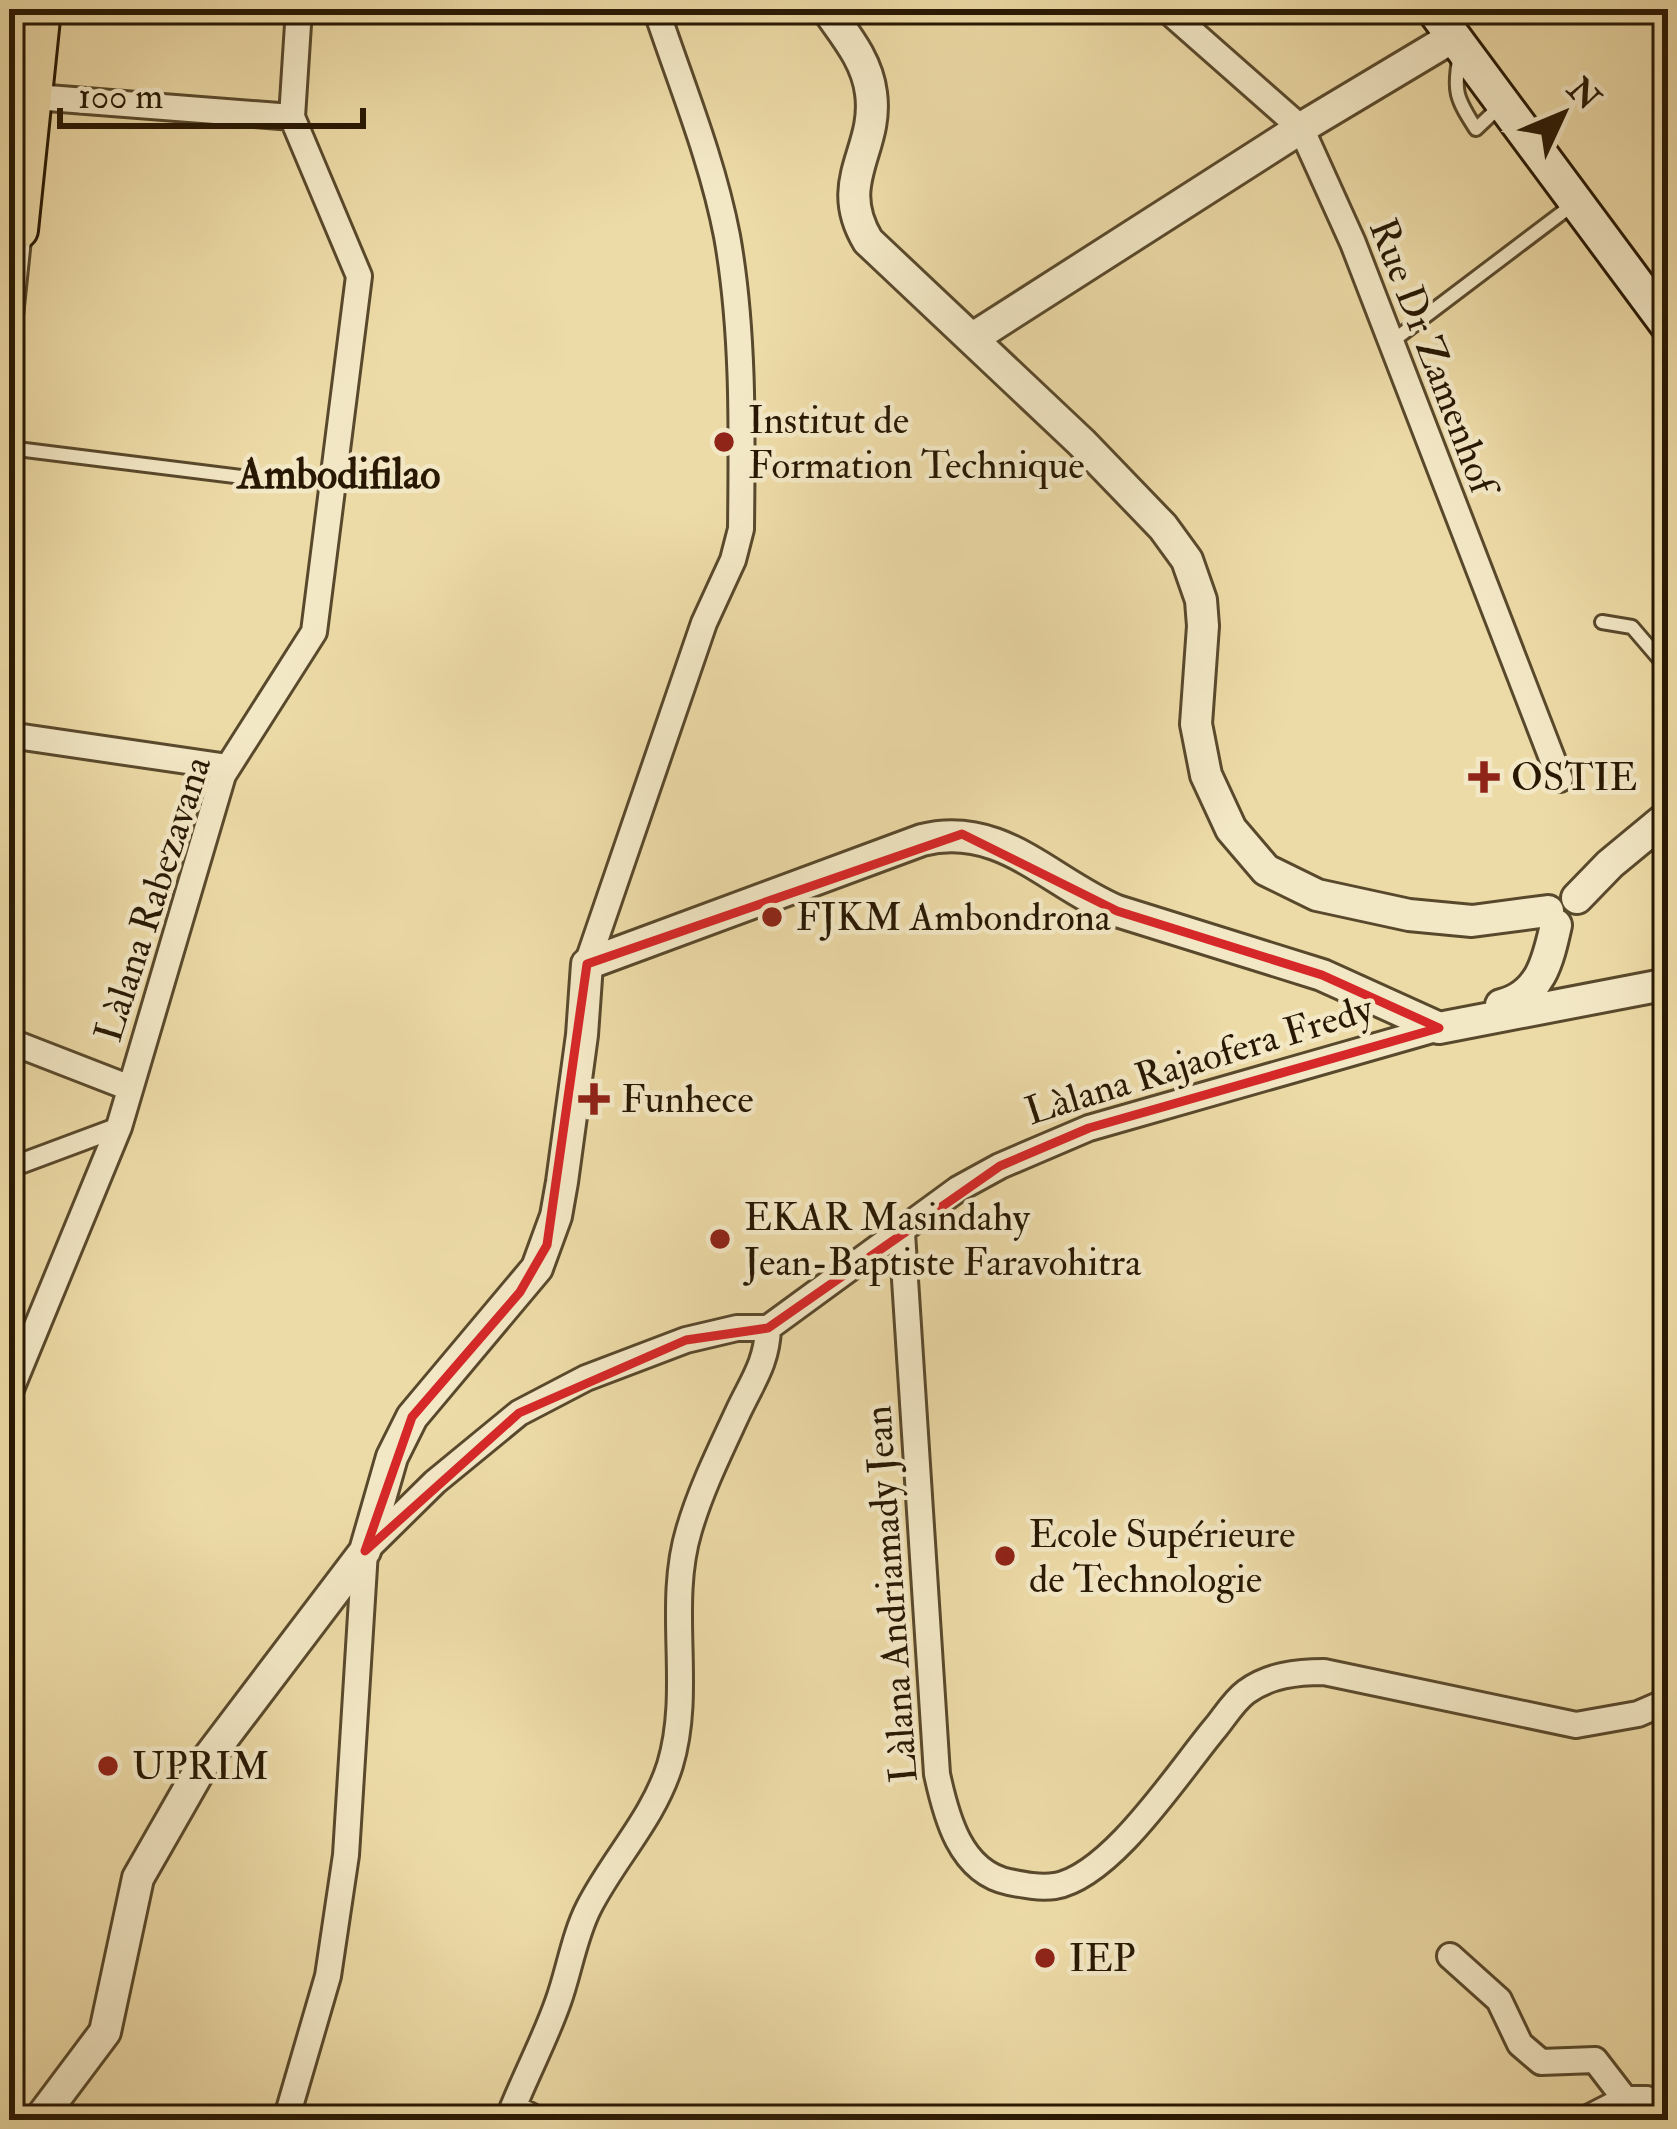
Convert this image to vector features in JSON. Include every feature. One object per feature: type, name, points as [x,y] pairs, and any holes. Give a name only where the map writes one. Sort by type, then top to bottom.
[{"type":"main road","points":[[14,230],[35,97],[42,9]]},
{"type":"main road","points":[[1433,9],[1496,103],[1668,326]]},
{"type":"street","name":"Làlana Rabezavana","points":[[9,1394],[118,1126],[228,767],[314,632],[359,276],[292,117],[299,9]]},
{"type":"street","points":[[286,2120],[328,1976],[346,1855],[365,1551],[392,1456],[412,1417],[520,1292],[547,1245],[562,1182],[587,964],[741,529],[735,291],[727,236],[709,165],[656,9]]},
{"type":"street","points":[[826,9],[857,51],[872,95],[852,198],[858,224],[881,256],[1082,443],[1163,527],[1187,560],[1202,613],[1196,724],[1206,776],[1231,829],[1266,870],[1317,895],[1409,915],[1555,921],[1573,926],[1582,907],[1576,898],[1668,816]]},
{"type":"street","name":"Rue Dr Zamenhof","points":[[1166,9],[1301,128],[1353,243],[1560,779]]},
{"type":"street","points":[[973,338],[1301,128],[1457,42]]},
{"type":"street","points":[[35,97],[292,117]]},
{"type":"street","points":[[9,325],[14,230]]},
{"type":"street","points":[[9,735],[228,767]]},
{"type":"street","points":[[587,964],[922,840],[962,834],[994,842],[1089,900],[1322,975],[1439,1028],[1526,997],[1549,958],[1555,921]]},
{"type":"street","points":[[1540,1007],[1552,981],[1555,921]]},
{"type":"street","name":"Làlana Rajaofera Fredy","points":[[768,1328],[958,1190],[1047,1143],[1133,1114],[1439,1028],[1668,984]]},
{"type":"street","points":[[9,1041],[130,1088]]},
{"type":"street","points":[[9,1168],[118,1126]]},
{"type":"street","name":"Làlana Andriamady Jean","points":[[902,1233],[937,1774],[947,1818],[960,1846],[979,1867],[1000,1880],[1029,1887],[1058,1886],[1088,1872],[1130,1831],[1244,1693],[1282,1674],[1324,1672],[1576,1725],[1638,1714],[1668,1701]]},
{"type":"street","points":[[39,2120],[105,2032],[138,1879],[159,1841],[202,1766],[365,1551],[496,1430],[551,1395],[686,1340],[713,1332],[768,1328],[766,1357],[758,1378],[700,1493],[682,1552],[679,1714],[670,1763],[643,1826],[586,1912],[557,2006],[511,2114],[538,2120]]},
{"type":"street","points":[[1450,1955],[1499,2000],[1520,2044],[1541,2062],[1595,2060],[1636,2099],[1584,2120]]},
{"type":"lane","points":[[1389,344],[1566,190]]},
{"type":"lane","points":[[9,448],[266,480]]},
{"type":"lane","points":[[1602,622],[1632,627],[1668,669]]},
{"type":"highlighted area","points":[[962,834],[1117,911],[1322,975],[1439,1028],[1089,1128],[1000,1166],[768,1328],[686,1340],[519,1413],[365,1551],[412,1417],[520,1292],[547,1245],[587,964]]},
{"type":"place","name":"Institut de Formation Technique","points":[[724,442]]},
{"type":"place","name":"OSTIE","points":[[1484,777]]},
{"type":"place","name":"FJKM Ambondrona","points":[[772,917]]},
{"type":"place","name":"Funhece","points":[[594,1099]]},
{"type":"place","name":"EKAR Masindahy Jean-Baptiste Faravohitra","points":[[720,1239]]},
{"type":"place","name":"Ecole Supérieure de Technologie","points":[[1005,1556]]},
{"type":"place","name":"UPRIM","points":[[108,1766]]},
{"type":"place","name":"IEP","points":[[1045,1958]]},
{"type":"district","name":"Ambodifilao","points":[[339,475]]}]
